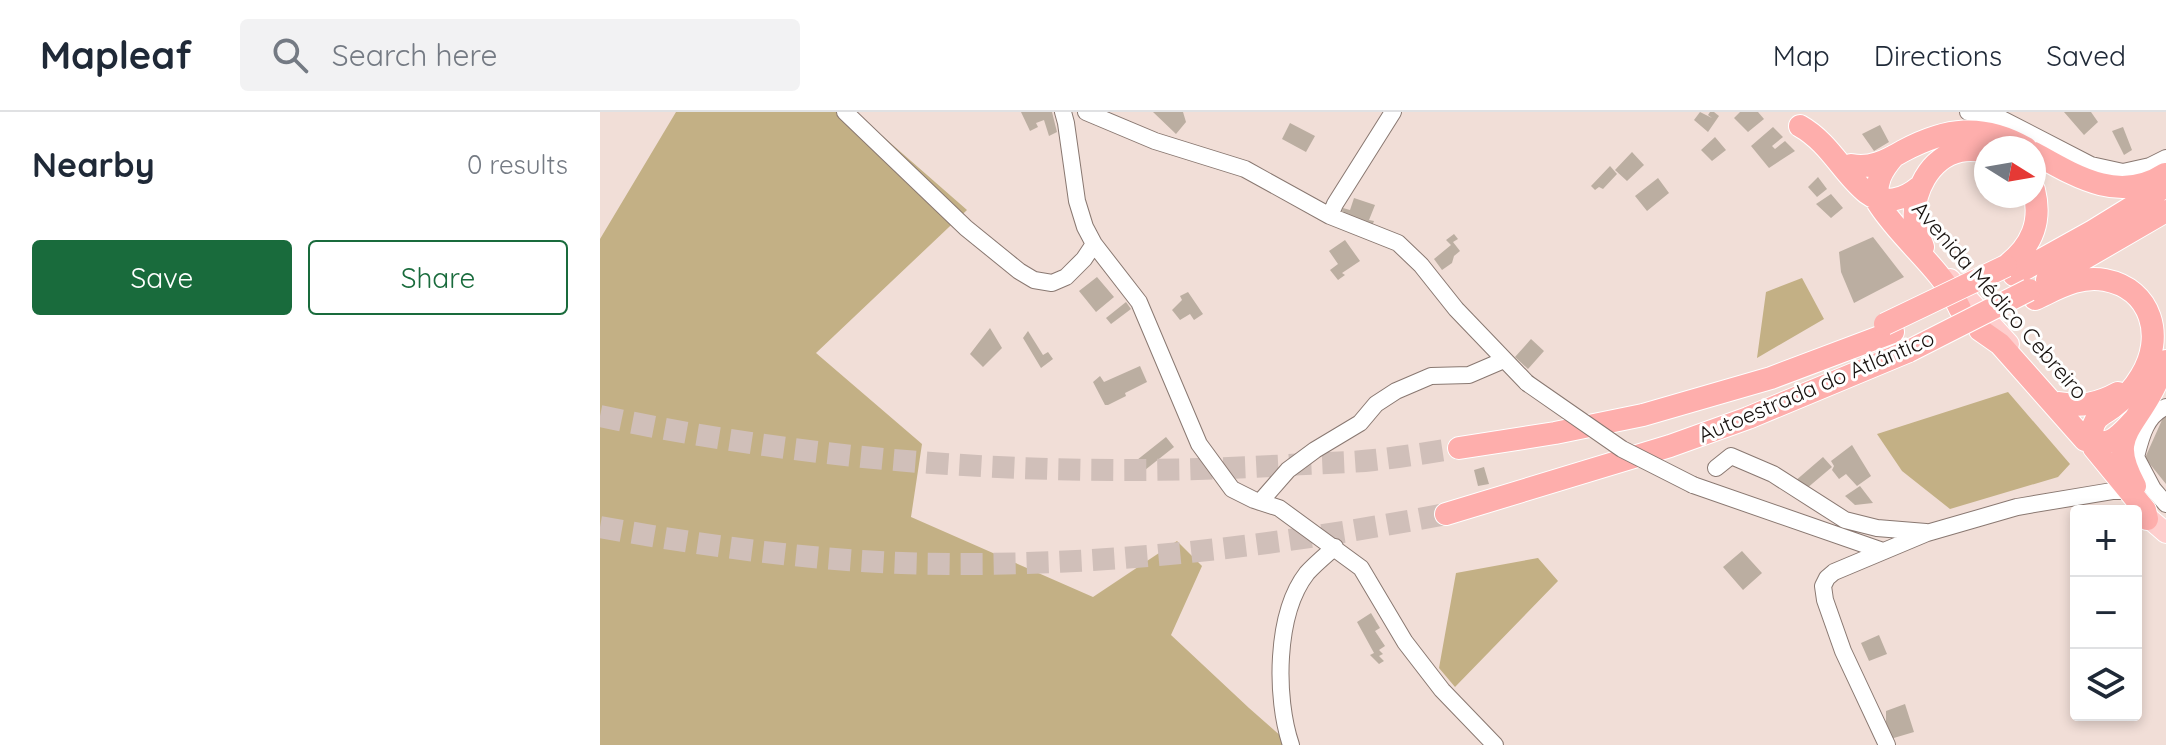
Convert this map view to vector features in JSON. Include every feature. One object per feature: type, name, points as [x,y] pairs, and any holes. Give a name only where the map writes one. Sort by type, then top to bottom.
[{"type":"highway","points":[[1796,117],[1866,192],[1877,198],[1901,199],[1910,195],[1941,160],[1959,151],[1974,151]]},
{"type":"highway","points":[[1851,165],[1868,167],[1947,133],[1971,130],[1999,136]]},
{"type":"highway","points":[[1894,156],[1879,176],[1877,198],[1882,209],[1944,281],[1960,309]]},
{"type":"highway","points":[[2046,159],[2091,183],[2114,188],[2135,186],[2166,173]]},
{"type":"highway","name":"Autoestrada do Atlántico","points":[[1446,514],[1670,446],[1913,353],[2021,283],[2093,231],[2166,186]]},
{"type":"highway","points":[[1919,187],[1915,223],[1923,247]]},
{"type":"highway","points":[[2021,283],[2017,258],[2034,234],[2037,208]]},
{"type":"highway","name":"Autoestrada do Atlántico","points":[[2021,283],[2166,211]]},
{"type":"highway","points":[[1459,448],[1643,415],[2021,283],[2102,279],[2126,286],[2143,300],[2152,322],[2154,340],[2148,364],[2141,376],[2127,395],[2097,418],[2092,442],[2099,457],[2161,524]]},
{"type":"highway","points":[[1980,330],[2000,344],[2079,435],[2092,442],[2109,443],[2134,420]]},
{"type":"highway","points":[[2130,491],[2122,460],[2122,446],[2166,361]]},
{"type":"highway","points":[[2058,412],[2073,406],[2092,404],[2119,393],[2141,376]]},
{"type":"main road","name":"Avenida Médico Cebreiro","points":[[1796,117],[1851,165],[1923,247],[2058,412]]},
{"type":"main road","name":"Avenida Médico Cebreiro","points":[[1796,117],[1960,309],[2058,412],[2092,442],[2130,491],[2161,524]]},
{"type":"main road","points":[[2058,412],[2130,491]]},
{"type":"street","points":[[845,112],[966,228],[1034,280],[1052,283],[1066,277],[1094,244]]},
{"type":"street","points":[[1063,112],[1077,201],[1085,227],[1094,244],[1139,302],[1199,444],[1232,489],[1279,508],[1361,568],[1405,642],[1442,690],[1495,745]]},
{"type":"street","points":[[1086,112],[1155,141],[1245,169],[1330,216],[1398,243],[1527,383],[1622,449],[1693,485],[1883,551]]},
{"type":"street","points":[[1330,216],[1393,112]]},
{"type":"street","points":[[1968,112],[1994,115],[2091,165],[2123,172],[2150,166],[2166,158]]},
{"type":"street","points":[[1260,502],[1288,470],[1360,423],[1376,404],[1396,391],[1431,376],[1469,375],[1504,360]]},
{"type":"street","points":[[2166,407],[2157,410],[2148,422],[2136,457],[2153,489],[2166,504]]},
{"type":"street","points":[[1716,468],[1731,456],[1773,474],[1845,520],[1877,528],[1927,533]]},
{"type":"street","points":[[1887,745],[1843,651],[1825,600],[1823,586],[1827,578],[1834,572],[1927,533],[2017,507],[2112,491],[2130,491]]},
{"type":"street","points":[[1291,745],[1286,731],[1281,682],[1283,637],[1292,602],[1307,574],[1335,547]]},
{"type":"shaded area","points":[[676,112],[855,112],[967,210],[816,353],[922,444],[911,517],[1093,597],[1177,541],[1202,566],[1171,635],[1291,745],[600,745],[600,239]]},
{"type":"shaded area","points":[[1802,278],[1824,319],[1757,358],[1766,292]]},
{"type":"shaded area","points":[[2008,392],[2070,464],[2058,477],[1950,509],[1902,471],[1877,434]]},
{"type":"shaded area","points":[[1538,558],[1558,581],[1455,687],[1439,668],[1456,573]]},
{"type":"building","points":[[1021,112],[1052,112],[1057,132],[1049,136],[1044,120],[1036,123],[1038,127],[1030,131]]},
{"type":"building","points":[[1153,112],[1183,112],[1186,122],[1176,134]]},
{"type":"building","points":[[1700,112],[1712,118],[1708,115],[1710,112],[1719,116],[1708,132],[1694,120]]},
{"type":"building","points":[[1740,112],[1758,112],[1764,119],[1748,132],[1734,118]]},
{"type":"building","points":[[2064,112],[2091,112],[2098,122],[2084,135]]},
{"type":"building","points":[[1290,123],[1315,136],[1306,152],[1282,139]]},
{"type":"building","points":[[1880,125],[1889,142],[1874,151],[1862,134]]},
{"type":"building","points":[[1773,127],[1783,137],[1772,146],[1775,149],[1785,141],[1795,151],[1769,168],[1751,146]]},
{"type":"building","points":[[2123,127],[2132,150],[2124,155],[2112,131]]},
{"type":"building","points":[[1715,137],[1726,150],[1712,161],[1701,150]]},
{"type":"building","points":[[1632,152],[1644,165],[1627,181],[1615,170]]},
{"type":"building","points":[[1610,166],[1617,174],[1603,189],[1599,187],[1595,190],[1591,186]]},
{"type":"building","points":[[1818,177],[1827,189],[1817,197],[1808,187]]},
{"type":"building","points":[[1658,178],[1669,193],[1647,211],[1635,196]]},
{"type":"building","points":[[1831,194],[1843,208],[1831,218],[1816,204]]},
{"type":"building","points":[[1354,198],[1375,205],[1369,220],[1374,221],[1372,226],[1341,214],[1343,208],[1350,210]]},
{"type":"building","points":[[1454,234],[1458,239],[1453,242],[1460,251],[1452,263],[1442,270],[1434,259],[1451,245],[1446,240]]},
{"type":"building","points":[[1873,237],[1904,277],[1854,303],[1841,272],[1839,252]]},
{"type":"building","points":[[1345,240],[1360,261],[1342,273],[1345,275],[1338,280],[1330,270],[1338,264],[1329,251]]},
{"type":"building","points":[[1097,277],[1114,297],[1096,312],[1079,291]]},
{"type":"building","points":[[1188,292],[1203,314],[1194,320],[1190,314],[1180,320],[1172,310],[1182,300],[1180,296]]},
{"type":"building","points":[[1126,302],[1131,309],[1111,324],[1106,318]]},
{"type":"building","points":[[990,328],[1002,348],[983,367],[970,354]]},
{"type":"building","points":[[1028,331],[1043,355],[1048,352],[1053,359],[1041,368],[1023,338]]},
{"type":"building","points":[[1531,339],[1544,351],[1528,369],[1515,357]]},
{"type":"building","points":[[1140,366],[1147,382],[1105,405],[1093,382],[1100,376],[1104,382]]},
{"type":"building","points":[[2166,411],[2166,484],[2145,458]]},
{"type":"building","points":[[1166,437],[1174,447],[1145,470],[1137,460]]},
{"type":"building","points":[[1852,445],[1871,476],[1857,486],[1846,474],[1839,479],[1832,470],[1834,466],[1831,461]]},
{"type":"building","points":[[1823,457],[1832,467],[1806,489],[1794,482]]},
{"type":"building","points":[[1484,467],[1489,484],[1478,486],[1474,470]]},
{"type":"building","points":[[1860,486],[1873,503],[1855,505],[1845,496]]},
{"type":"building","points":[[1742,551],[1762,573],[1743,590],[1723,567]]},
{"type":"building","points":[[1371,613],[1380,628],[1375,631],[1385,646],[1379,650],[1383,654],[1379,656],[1384,661],[1379,664],[1370,655],[1374,653],[1357,622]]},
{"type":"building","points":[[1879,635],[1887,654],[1869,661],[1861,643]]},
{"type":"building","points":[[1905,704],[1914,732],[1887,740],[1880,724],[1886,722],[1886,711]]},
{"type":"tunnel","points":[[600,416],[770,446],[943,464],[1030,468],[1203,469],[1289,465],[1374,460],[1459,448]]},
{"type":"tunnel","points":[[600,527],[788,555],[902,563],[1039,563],[1243,546],[1446,514]]}]
